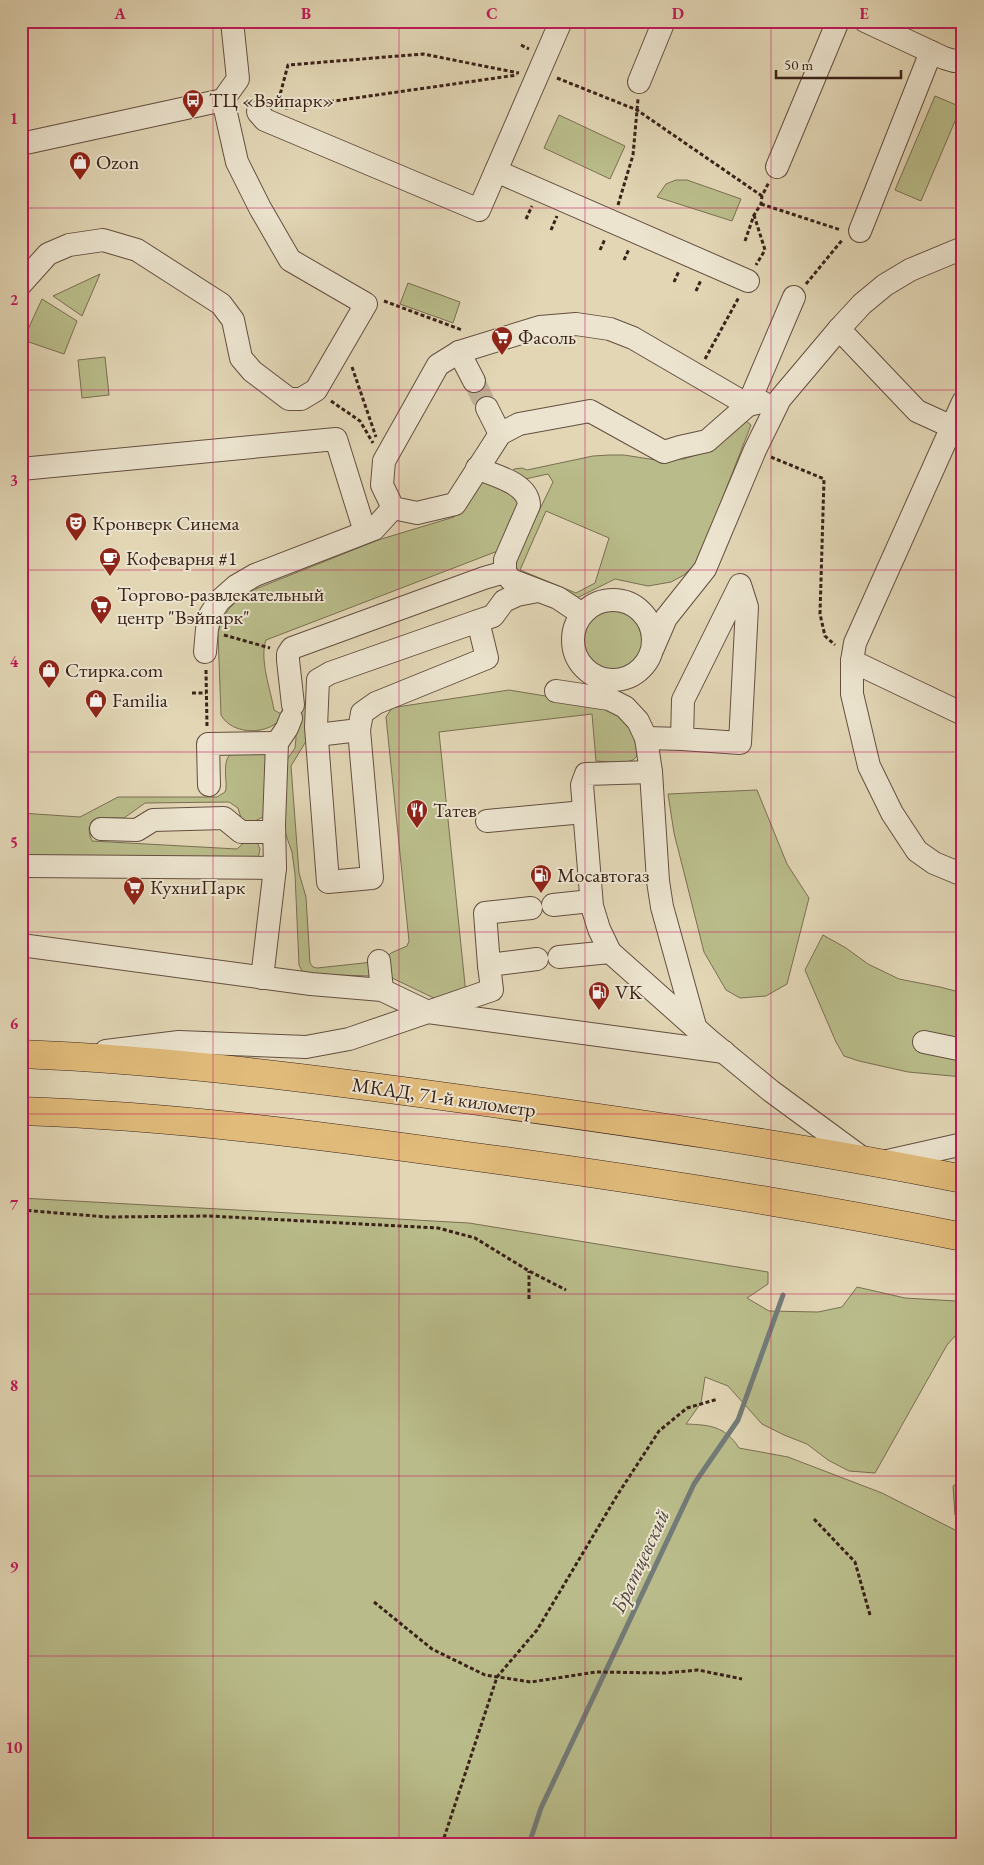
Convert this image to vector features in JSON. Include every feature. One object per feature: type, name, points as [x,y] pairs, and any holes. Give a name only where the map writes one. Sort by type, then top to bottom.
[{"type":"highway","name":"МКАД, 71-й километр","points":[[21,1054],[199,1066],[323,1080],[593,1117],[959,1177]]},
{"type":"highway","points":[[21,1111],[194,1122],[320,1135],[586,1172],[854,1215],[963,1237]]},
{"type":"street","points":[[21,144],[223,100],[238,79],[232,21]]},
{"type":"street","points":[[267,110],[265,120],[479,210],[561,21]]},
{"type":"street","points":[[639,82],[664,21]]},
{"type":"street","points":[[776,168],[838,21]]},
{"type":"street","points":[[865,21],[931,52],[954,61],[963,60]]},
{"type":"street","points":[[860,230],[931,52]]},
{"type":"street","points":[[21,284],[48,254],[70,245],[103,240],[137,250],[221,304],[233,320],[241,358],[252,371],[289,399],[300,399],[316,390],[366,304],[290,260],[260,208],[237,162],[223,100]]},
{"type":"street","points":[[496,171],[748,281]]},
{"type":"street","points":[[689,590],[658,606],[636,607],[619,600],[603,601],[590,607],[576,623],[572,635],[573,650],[578,662],[590,674],[605,680],[621,680],[636,674],[647,663],[666,618],[689,590],[705,569],[755,450],[780,398],[862,304],[885,285],[910,270],[963,248]]},
{"type":"street","points":[[748,406],[794,297]]},
{"type":"street","points":[[393,508],[382,485],[384,461],[438,365],[459,352],[540,327],[576,324],[610,329],[633,338],[748,406]]},
{"type":"street","points":[[839,329],[917,411],[952,427]]},
{"type":"street","points":[[459,352],[474,380]]},
{"type":"street","points":[[393,508],[417,513],[455,504],[500,434],[519,424],[590,411],[664,452],[707,441],[748,406],[780,398]]},
{"type":"street","points":[[963,402],[855,643],[852,661],[852,694],[869,766],[892,813],[917,851],[934,863],[963,875]]},
{"type":"street","points":[[487,408],[500,434]]},
{"type":"street","points":[[21,469],[336,439],[365,532]]},
{"type":"street","points":[[477,468],[522,488],[529,499],[530,505],[505,560],[505,572],[511,580],[558,598],[582,614]]},
{"type":"street","points":[[205,652],[210,615],[220,601],[236,586],[255,575],[374,529],[393,508]]},
{"type":"street","points":[[262,978],[275,868],[274,832],[277,744],[287,728],[292,711],[288,654],[292,648],[298,645],[505,572]]},
{"type":"street","points":[[646,738],[740,743],[747,607],[740,585],[682,700],[682,739]]},
{"type":"street","points":[[478,621],[487,658],[376,703],[362,714],[359,730],[372,878],[328,882],[317,735],[318,680],[338,670],[478,621],[493,616],[504,601],[517,595],[538,591]]},
{"type":"street","points":[[636,607],[646,618],[653,632],[653,648]]},
{"type":"street","points":[[852,661],[963,714]]},
{"type":"street","points":[[556,691],[609,699],[625,707],[638,721],[646,738],[651,772],[658,881],[662,907],[695,1026]]},
{"type":"street","points":[[317,735],[359,730]]},
{"type":"street","points":[[209,785],[208,744],[277,744]]},
{"type":"street","points":[[651,772],[586,774],[582,785],[592,901],[599,929],[610,952],[724,1052],[772,1091],[872,1162],[963,1144]]},
{"type":"street","points":[[487,820],[584,812]]},
{"type":"street","points":[[101,829],[137,830],[153,820],[224,818],[241,832],[274,832]]},
{"type":"street","points":[[21,866],[275,868]]},
{"type":"street","points":[[63,1056],[179,1042],[306,1047],[349,1039],[492,990],[485,913],[592,901]]},
{"type":"street","points":[[21,945],[262,978],[382,990],[428,1012],[724,1052]]},
{"type":"street","points":[[559,957],[610,952]]},
{"type":"street","points":[[489,965],[536,959]]},
{"type":"street","points":[[379,961],[382,990]]},
{"type":"street","points":[[924,1042],[963,1050]]},
{"type":"path","points":[[267,110],[288,65],[423,54],[526,74]]},
{"type":"path","points":[[613,222],[633,155],[639,82]]},
{"type":"path","points":[[745,242],[754,215],[761,204],[762,196],[776,168]]},
{"type":"path","points":[[761,204],[848,233],[794,297]]},
{"type":"path","points":[[366,304],[382,300],[492,342]]},
{"type":"path","points":[[343,341],[384,461]]},
{"type":"path","points":[[316,390],[360,421],[384,461]]},
{"type":"path","points":[[755,450],[824,479],[820,614],[825,636],[852,661]]},
{"type":"path","points":[[207,628],[288,654]]},
{"type":"path","points":[[205,652],[208,744]]},
{"type":"path","points":[[192,693],[206,693]]},
{"type":"path","points":[[21,1210],[107,1217],[209,1216],[438,1228],[475,1238],[529,1271],[566,1290]]},
{"type":"path","points":[[529,1271],[529,1299]]},
{"type":"path","points":[[442,1844],[497,1677],[537,1630],[618,1494],[659,1430],[687,1408],[718,1399]]},
{"type":"path","points":[[814,1519],[855,1562],[870,1615]]},
{"type":"path","points":[[374,1602],[432,1649],[485,1675],[531,1682],[596,1672],[665,1673],[698,1670],[742,1679]]},
{"type":"green space","points":[[935,96],[961,107],[921,201],[895,190]]},
{"type":"green space","points":[[559,115],[625,146],[610,179],[544,148]]},
{"type":"green space","points":[[676,180],[687,180],[741,199],[732,221],[657,197],[666,184]]},
{"type":"green space","points":[[100,274],[82,316],[53,296]]},
{"type":"green space","points":[[408,283],[460,302],[453,323],[400,304]]},
{"type":"green space","points":[[42,299],[77,321],[64,354],[23,340]]},
{"type":"green space","points":[[105,357],[109,395],[82,398],[78,360]]},
{"type":"green space","points":[[745,420],[751,425],[702,551],[695,564],[684,575],[671,582],[648,586],[615,579],[573,600],[520,578],[513,565],[553,482],[548,474],[516,481],[511,472],[514,469],[522,468],[527,470],[593,456],[624,455],[656,460],[683,459],[710,451]],"holes":[[[546,511],[609,538],[595,583],[576,593],[520,570]]]},
{"type":"green space","points":[[482,481],[522,498],[503,549],[266,640],[264,656],[266,675],[274,710],[283,715],[278,722],[261,730],[243,730],[226,722],[221,715],[218,633],[220,625],[232,605],[258,588],[378,540],[454,517]]},
{"type":"green space","points":[[611,610],[623,613],[633,619],[639,629],[642,641],[639,653],[633,663],[623,669],[611,672],[599,669],[589,663],[583,653],[580,641],[583,629],[589,619],[599,613]]},
{"type":"green space","points":[[509,690],[606,706],[629,722],[638,750],[637,756],[633,760],[622,763],[596,761],[592,714],[439,732],[467,1004],[440,1001],[390,977],[388,956],[407,946],[409,941],[386,717],[392,708]]},
{"type":"green space","points":[[302,709],[310,709],[308,738],[291,766],[299,873],[306,897],[310,963],[313,967],[317,968],[373,962],[370,976],[307,974],[302,971],[299,965],[295,874],[292,852],[286,835],[283,816],[283,771],[288,758],[295,748],[295,728]]},
{"type":"green space","points":[[239,750],[258,750],[266,755],[265,816],[255,821],[242,821],[238,808],[229,802],[145,803],[124,818],[98,818],[92,821],[89,828],[92,841],[237,849],[247,840],[256,840],[260,849],[258,859],[21,858],[21,813],[80,817],[118,797],[217,797],[225,792],[226,789],[227,758]]},
{"type":"green space","points":[[757,790],[787,864],[809,898],[787,984],[766,996],[740,998],[726,990],[704,952],[674,833],[668,794]]},
{"type":"green space","points":[[823,935],[846,948],[868,964],[899,979],[963,993],[963,1077],[908,1072],[844,1056],[836,1042],[805,970]]},
{"type":"green space","points":[[21,1198],[469,1223],[768,1272],[768,1284],[747,1298],[769,1311],[818,1312],[842,1307],[857,1287],[905,1298],[956,1301],[963,1327],[947,1345],[875,1473],[849,1471],[828,1460],[807,1444],[762,1424],[728,1386],[705,1377],[701,1403],[686,1424],[716,1428],[728,1435],[739,1448],[788,1457],[882,1493],[963,1534],[963,1844],[21,1844]]},
{"type":"green space","points":[[963,1480],[963,1517],[955,1515],[953,1486]]},
{"type":"waterway","name":"Братцевский","points":[[529,1844],[541,1808],[694,1484],[738,1420],[783,1295]]},
{"type":"tunnel","points":[[474,381],[487,408]]},
{"type":"place","name":"ТЦ «Вэйпарк»","points":[[193,119]]},
{"type":"place","name":"Ozon","points":[[80,181]]},
{"type":"place","name":"Фасоль","points":[[502,356]]},
{"type":"place","name":"Кронверк Синема","points":[[76,542]]},
{"type":"place","name":"Кофеварня #1","points":[[110,577]]},
{"type":"place","name":"Торгово-развлекательный центр \"Вэйпарк\"","points":[[101,625]]},
{"type":"place","name":"Стирка.com","points":[[49,689]]},
{"type":"place","name":"Familia","points":[[96,719]]},
{"type":"place","name":"Татев","points":[[417,829]]},
{"type":"place","name":"Мосавтогаз","points":[[541,894]]},
{"type":"place","name":"КухниПарк","points":[[134,906]]},
{"type":"place","name":"VK","points":[[599,1011]]}]
